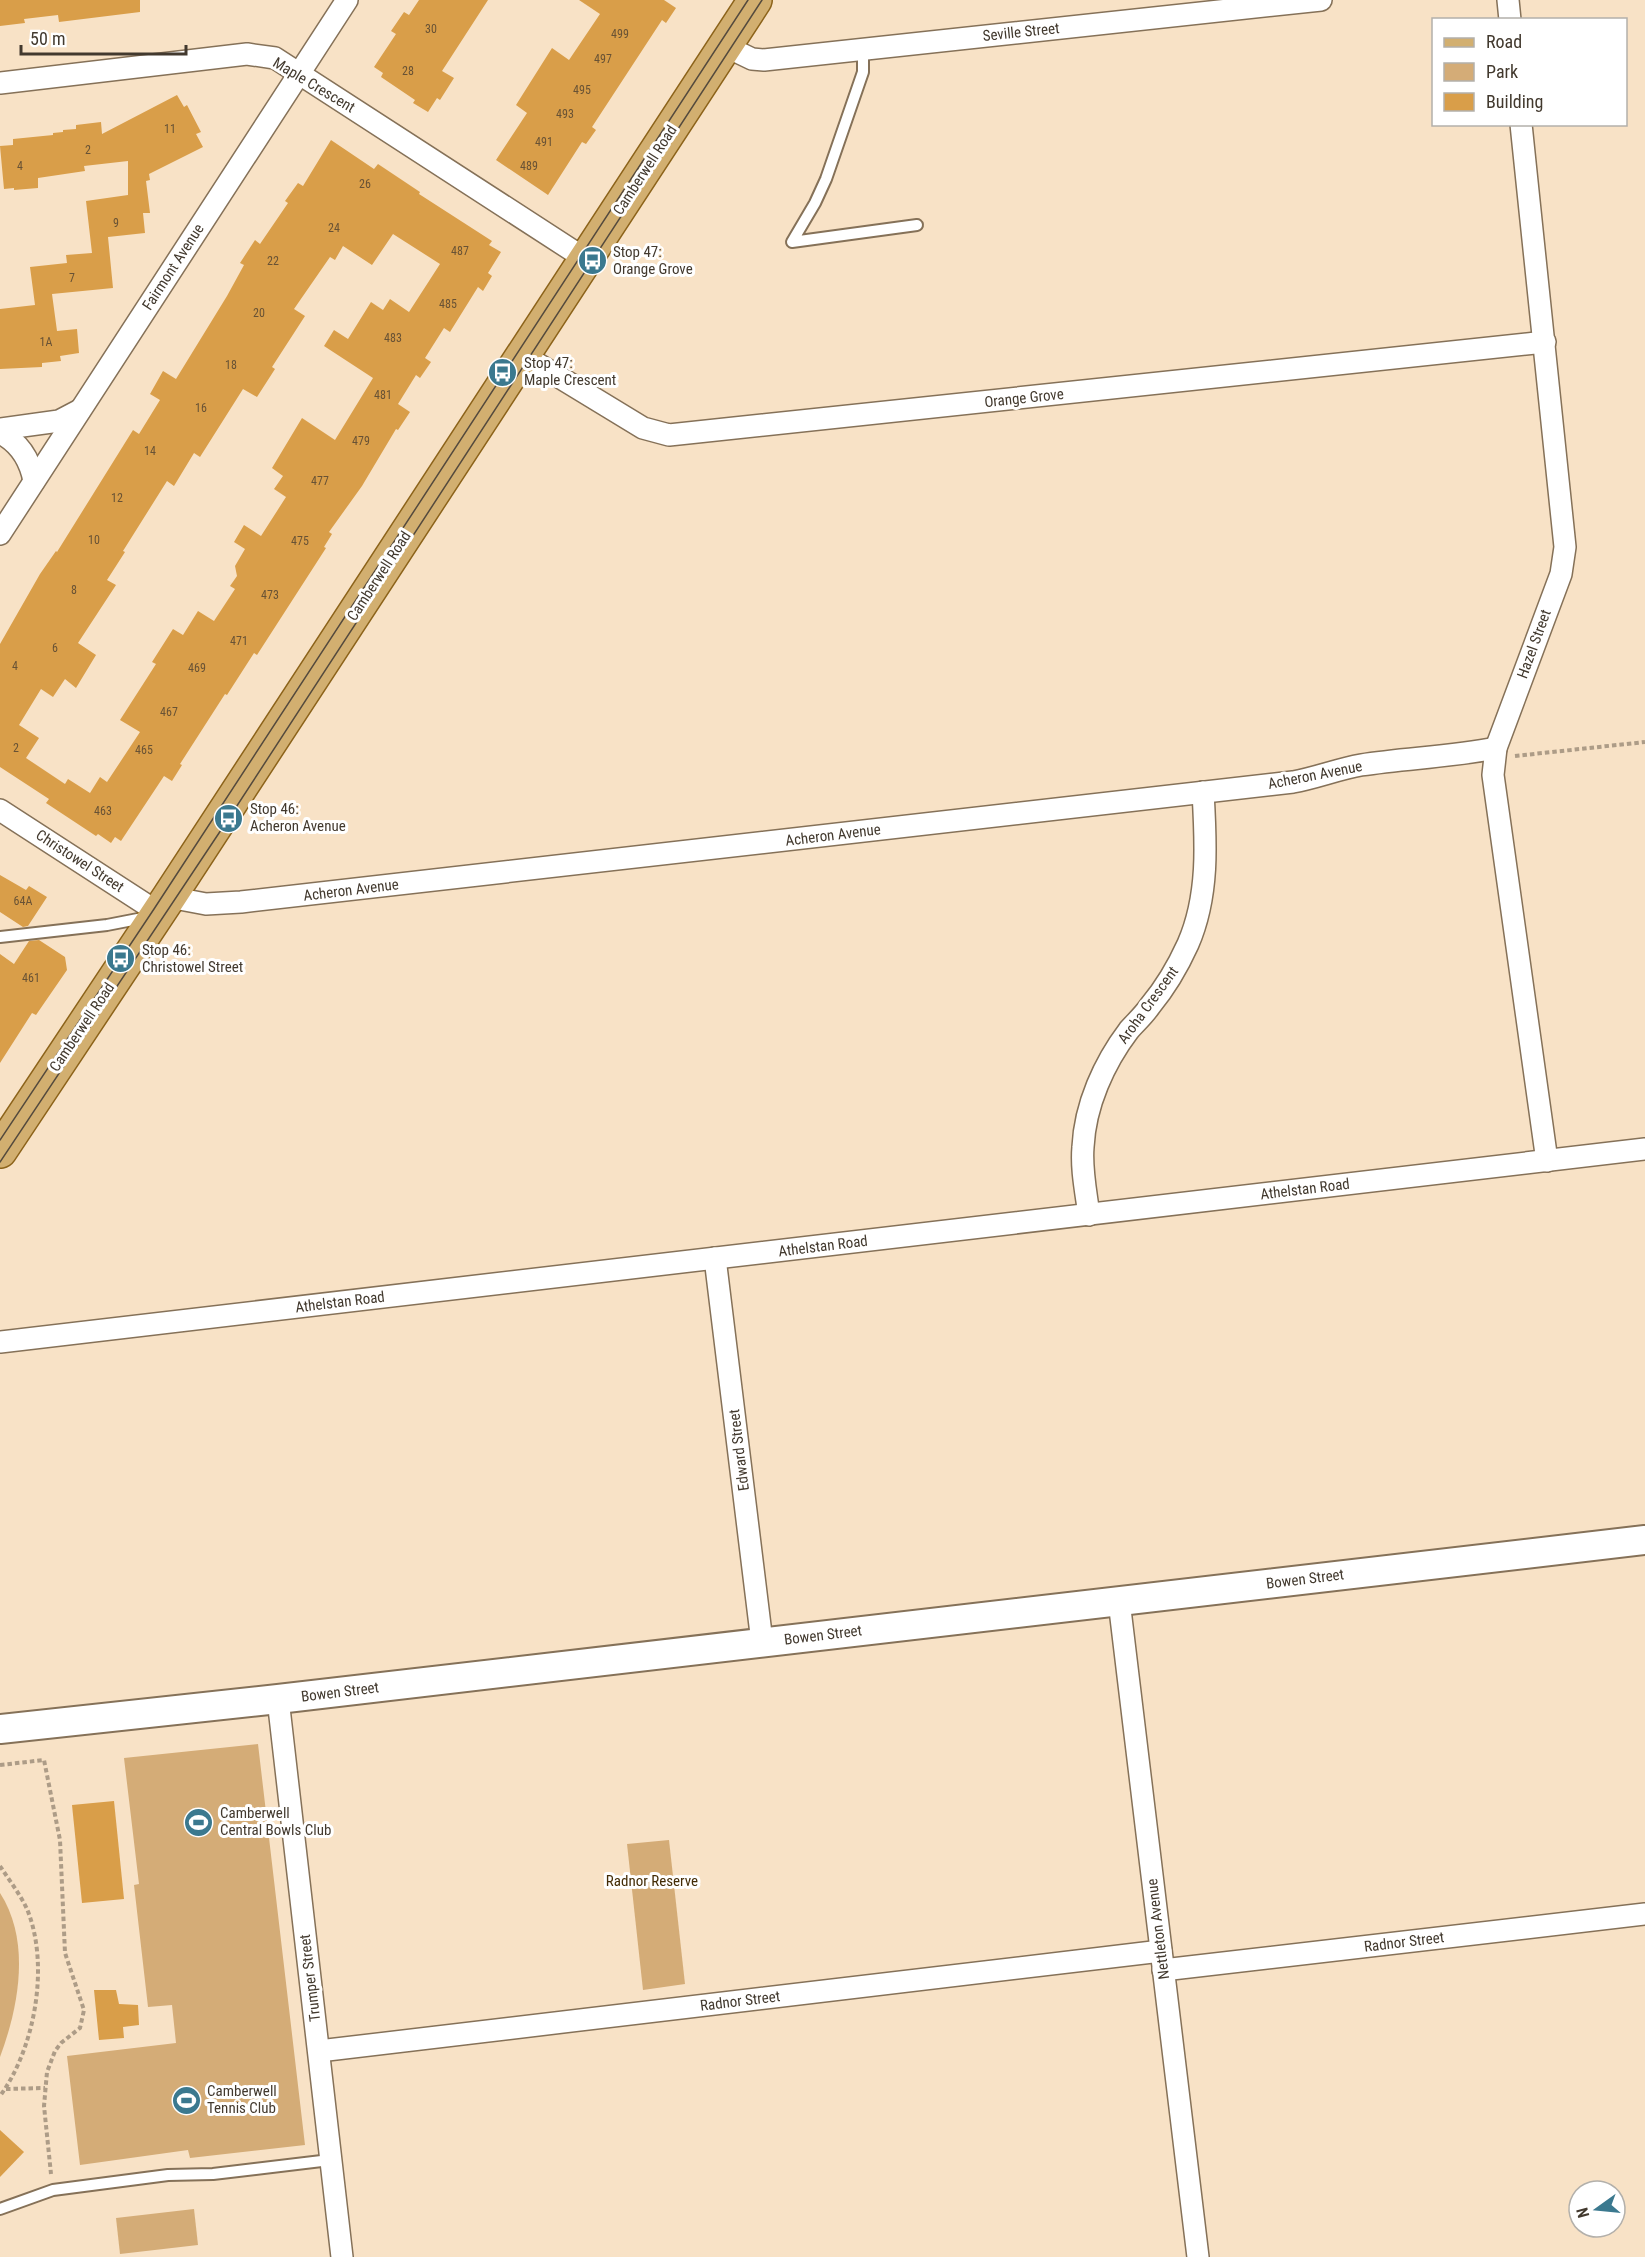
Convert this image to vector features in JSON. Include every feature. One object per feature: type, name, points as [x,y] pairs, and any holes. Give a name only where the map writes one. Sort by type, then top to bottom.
[{"type":"main road","name":"Camberwell Road","points":[[0,1151],[162,908],[755,0]]},
{"type":"street","name":"Fairmont Avenue","points":[[0,534],[347,0]]},
{"type":"street","name":"Seville Street","points":[[725,46],[745,57],[757,60],[1320,0]]},
{"type":"street","points":[[1508,0],[1510,18]]},
{"type":"street","name":"Maple Crescent","points":[[0,83],[247,54],[275,58],[586,260]]},
{"type":"street","name":"Hazel Street","points":[[1521,126],[1562,505],[1564,558],[1561,574],[1495,754],[1493,775],[1547,1161]]},
{"type":"street","name":"Orange Grove","points":[[523,355],[643,428],[669,435],[1545,342]]},
{"type":"street","points":[[0,431],[59,421],[80,410]]},
{"type":"street","points":[[0,431],[15,442],[24,453],[31,467],[34,482]]},
{"type":"street","name":"Acheron Avenue","points":[[162,908],[241,903],[1293,782],[1335,770],[1364,765],[1495,754]]},
{"type":"street","name":"Aroha Crescent","points":[[1089,1215],[1082,1149],[1089,1110],[1104,1069],[1116,1049],[1163,989],[1189,942],[1197,918],[1205,872],[1203,792]]},
{"type":"street","name":"Christowel Street","points":[[0,810],[162,908]]},
{"type":"street","name":"Athelstan Road","points":[[0,1342],[1645,1149]]},
{"type":"street","name":"Edward Street","points":[[716,1258],[762,1642]]},
{"type":"street","name":"Bowen Street","points":[[0,1729],[278,1699],[1645,1540]]},
{"type":"street","name":"Nettleton Avenue","points":[[1119,1601],[1198,2257]]},
{"type":"street","name":"Trumper Street","points":[[278,1699],[342,2257]]},
{"type":"street","name":"Radnor Street","points":[[319,2051],[1162,1961],[1645,1914]]},
{"type":"lane","points":[[863,48],[863,72],[826,179],[792,242],[917,225]]},
{"type":"lane","points":[[0,936],[107,925],[162,908]]},
{"type":"lane","points":[[0,2209],[53,2190],[168,2175],[213,2174],[330,2160]]},
{"type":"path","points":[[1495,754],[1645,742]]},
{"type":"path","points":[[0,1765],[44,1760],[60,1840],[65,1953],[84,2010],[80,2028],[61,2043],[55,2051],[47,2072],[45,2088],[53,2190]]},
{"type":"path","points":[[0,1866],[27,1909],[33,1929],[37,1973],[32,2025],[26,2050],[18,2069],[0,2096]]},
{"type":"path","points":[[6,2089],[45,2088]]},
{"type":"green space","points":[[258,1744],[305,2145],[190,2158],[188,2150],[80,2165],[67,2056],[176,2043],[172,2005],[148,2007],[134,1885],[139,1884],[124,1758]]},
{"type":"green space","name":"Radnor Reserve","points":[[669,1840],[685,1984],[643,1990],[627,1844]]},
{"type":"green space","points":[[0,1893],[10,1912],[16,1932],[19,1974],[12,2017],[0,2057]]},
{"type":"green space","points":[[194,2209],[198,2245],[120,2254],[116,2218]]},
{"type":"building","points":[[0,0],[140,0],[140,12],[59,22],[58,15],[24,19],[25,23],[0,26]]},
{"type":"building","points":[[419,0],[488,0],[442,71],[454,78],[440,100],[437,98],[428,112],[413,103],[415,100],[381,77],[383,73],[374,67],[396,34],[391,31],[404,12],[409,15]]},
{"type":"building","points":[[579,0],[664,0],[676,8],[666,23],[662,20],[592,127],[596,130],[586,144],[582,142],[548,195],[496,160],[527,113],[516,105],[552,48],[569,60],[600,14]]},
{"type":"building","points":[[177,95],[184,107],[187,105],[201,132],[196,134],[203,147],[149,174],[150,180],[146,181],[150,213],[143,213],[145,233],[108,237],[113,288],[52,294],[57,331],[77,329],[79,353],[60,356],[61,361],[42,363],[42,367],[0,369],[0,309],[35,305],[30,267],[67,263],[66,255],[92,253],[86,201],[128,195],[128,161],[84,166],[85,171],[38,178],[38,188],[4,189],[0,146],[13,145],[13,139],[53,135],[63,130],[76,129],[76,125],[101,122],[102,134]]},
{"type":"building","points":[[331,140],[374,169],[378,164],[420,192],[419,194],[492,241],[489,245],[501,252],[488,273],[492,276],[483,291],[478,287],[450,332],[444,328],[425,358],[431,362],[420,378],[416,375],[398,404],[410,412],[398,430],[396,429],[362,486],[329,532],[332,534],[324,547],[326,548],[257,655],[254,653],[227,695],[225,694],[180,764],[182,765],[172,781],[164,776],[121,841],[115,837],[111,843],[98,834],[96,836],[46,803],[49,799],[0,767],[0,644],[40,574],[57,552],[133,430],[139,434],[160,400],[150,394],[163,371],[176,379],[227,296],[244,265],[240,263],[255,240],[260,244],[288,203],[285,201],[298,183],[303,186]],"holes":[[[393,234],[440,264],[409,312],[390,299],[383,310],[371,302],[348,339],[334,330],[324,346],[373,378],[335,440],[302,418],[272,468],[283,476],[274,489],[286,497],[261,536],[244,525],[234,542],[245,549],[235,566],[237,576],[230,586],[235,589],[214,621],[198,611],[183,635],[173,629],[152,662],[156,664],[120,720],[140,732],[107,782],[100,777],[90,793],[68,779],[65,784],[26,758],[39,738],[19,725],[41,689],[53,697],[65,679],[76,688],[96,655],[78,643],[116,585],[107,580],[125,552],[123,551],[167,481],[174,486],[194,453],[200,457],[243,389],[257,397],[275,369],[272,367],[305,316],[294,309],[330,257],[335,260],[343,246],[372,265]]]},
{"type":"building","points":[[0,875],[26,890],[29,886],[47,897],[28,926],[23,927],[0,912]]},
{"type":"building","points":[[39,940],[65,957],[67,970],[36,1015],[32,1013],[0,1063],[0,954],[14,964],[29,941]]},
{"type":"building","points":[[114,1801],[124,1899],[82,1903],[72,1805]]},
{"type":"building","points":[[94,1990],[116,1990],[119,2004],[138,2005],[139,2025],[123,2027],[124,2038],[99,2040]]},
{"type":"building","points":[[0,2130],[24,2152],[0,2177]]},
{"type":"tram line","points":[[0,1140],[154,909],[748,0]]},
{"type":"tram line","points":[[0,1162],[229,818],[762,0]]},
{"type":"place","name":"Stop 47: Orange Grove","points":[[592,261]]},
{"type":"place","name":"Stop 47: Maple Crescent","points":[[503,372]]},
{"type":"place","name":"Stop 46: Acheron Avenue","points":[[229,818]]},
{"type":"place","name":"Stop 46: Christowel Street","points":[[121,959]]},
{"type":"place","name":"Camberwell Central Bowls Club","points":[[199,1822]]},
{"type":"place","name":"Camberwell Tennis Club","points":[[186,2100]]}]
